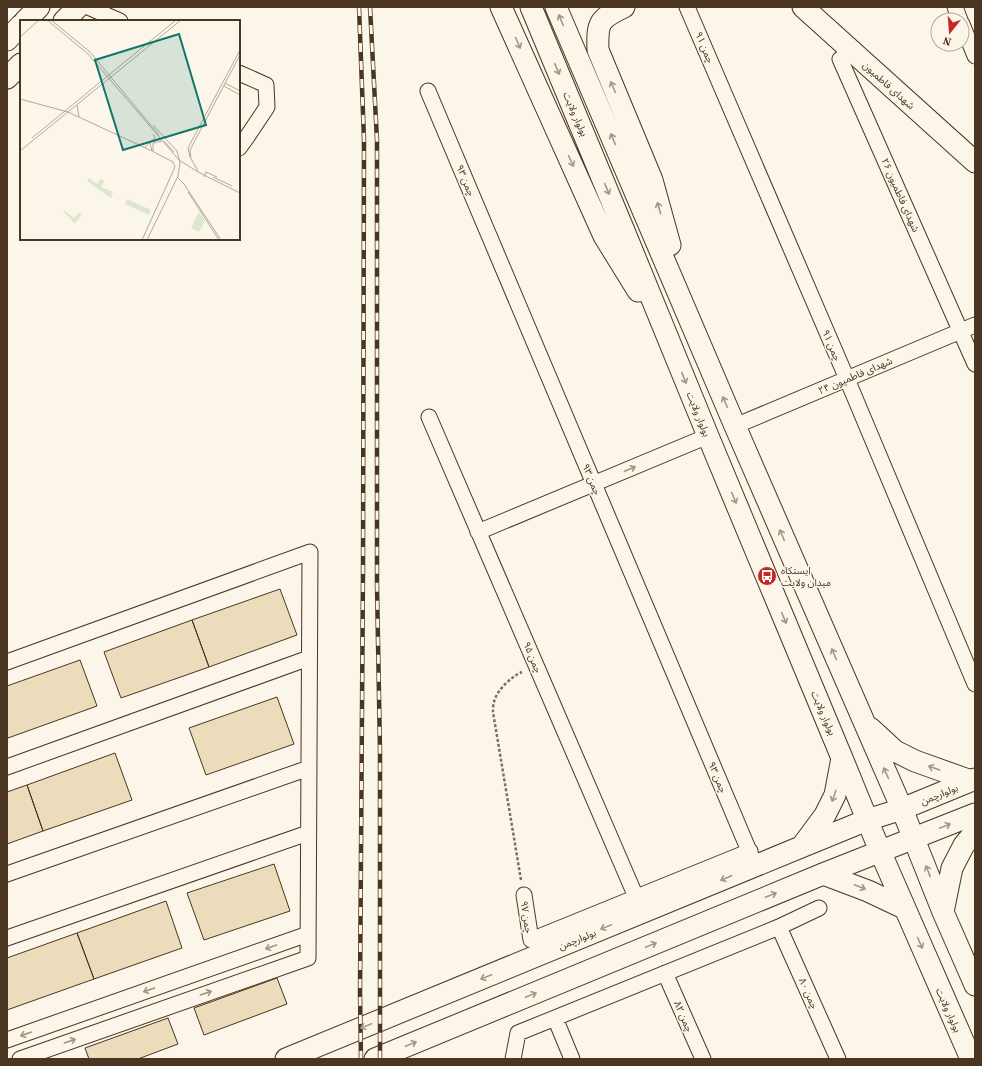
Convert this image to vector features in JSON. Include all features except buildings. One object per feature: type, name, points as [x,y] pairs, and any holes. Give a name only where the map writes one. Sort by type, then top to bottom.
[{"type":"main road","points":[[26,20],[39,7]]},
{"type":"main road","points":[[65,20],[78,7]]},
{"type":"main road","points":[[501,7],[604,236],[670,342]]},
{"type":"main road","name":"بولوار ولایت","points":[[531,7],[867,820],[971,1059]]},
{"type":"main road","points":[[556,7],[735,426],[902,809],[943,912],[975,985]]},
{"type":"main road","points":[[624,7],[602,20],[597,32],[598,50],[652,180],[693,326]]},
{"type":"main road","name":"شهدای فاطمیون","points":[[803,7],[975,162]]},
{"type":"main road","points":[[7,40],[20,26]]},
{"type":"main road","points":[[7,78],[20,65]]},
{"type":"main road","points":[[864,723],[895,751],[915,761],[973,780]]},
{"type":"main road","points":[[801,847],[826,815],[836,795],[842,758]]},
{"type":"main road","name":"بولوارچمن","points":[[286,1059],[752,858],[801,847],[867,820],[902,809],[973,780]]},
{"type":"main road","points":[[375,1059],[880,851],[975,814]]},
{"type":"main road","points":[[943,912],[952,868],[964,845],[975,832]]},
{"type":"main road","points":[[824,874],[868,891],[904,908]]},
{"type":"street","points":[[88,7],[118,20]]},
{"type":"street","name":"چمن ۹۱","points":[[687,7],[847,379],[975,684]]},
{"type":"street","points":[[970,44],[975,56]]},
{"type":"street","name":"شهدای فاطمیون ۲۶","points":[[840,59],[975,364]]},
{"type":"street","points":[[240,73],[266,85],[268,107],[240,147]]},
{"type":"street","name":"چمن ۹۳","points":[[428,92],[752,858]]},
{"type":"street","name":"شهدای فاطمیون ۲۴","points":[[735,426],[975,325]]},
{"type":"street","name":"چمن ۹۵","points":[[429,417],[636,897]]},
{"type":"street","points":[[478,532],[708,436]]},
{"type":"street","points":[[7,662],[310,552],[308,958],[20,1059]]},
{"type":"street","points":[[7,766],[310,658]]},
{"type":"street","points":[[7,874],[309,768]]},
{"type":"street","points":[[7,938],[308,833]]},
{"type":"street","points":[[636,897],[752,858]]},
{"type":"street","name":"چمن ۹۷","points":[[524,894],[531,940],[636,897]]},
{"type":"street","points":[[513,1059],[518,1033],[779,927],[818,908]]},
{"type":"street","name":"چمن ۸۰","points":[[779,927],[838,1059]]},
{"type":"street","points":[[7,1040],[308,934]]},
{"type":"street","name":"چمن ۸۲","points":[[665,973],[703,1059]]},
{"type":"street","points":[[555,1018],[572,1059]]},
{"type":"path","points":[[524,894],[493,712],[494,701],[503,687],[517,674],[536,666]]},
{"type":"railway","points":[[359,7],[364,140],[360,993],[361,1059]]},
{"type":"railway","points":[[370,7],[377,140],[377,586],[380,751],[380,1059]]},
{"type":"place","name":"ایستکاه میدان ولایت","points":[[767,576]]}]
